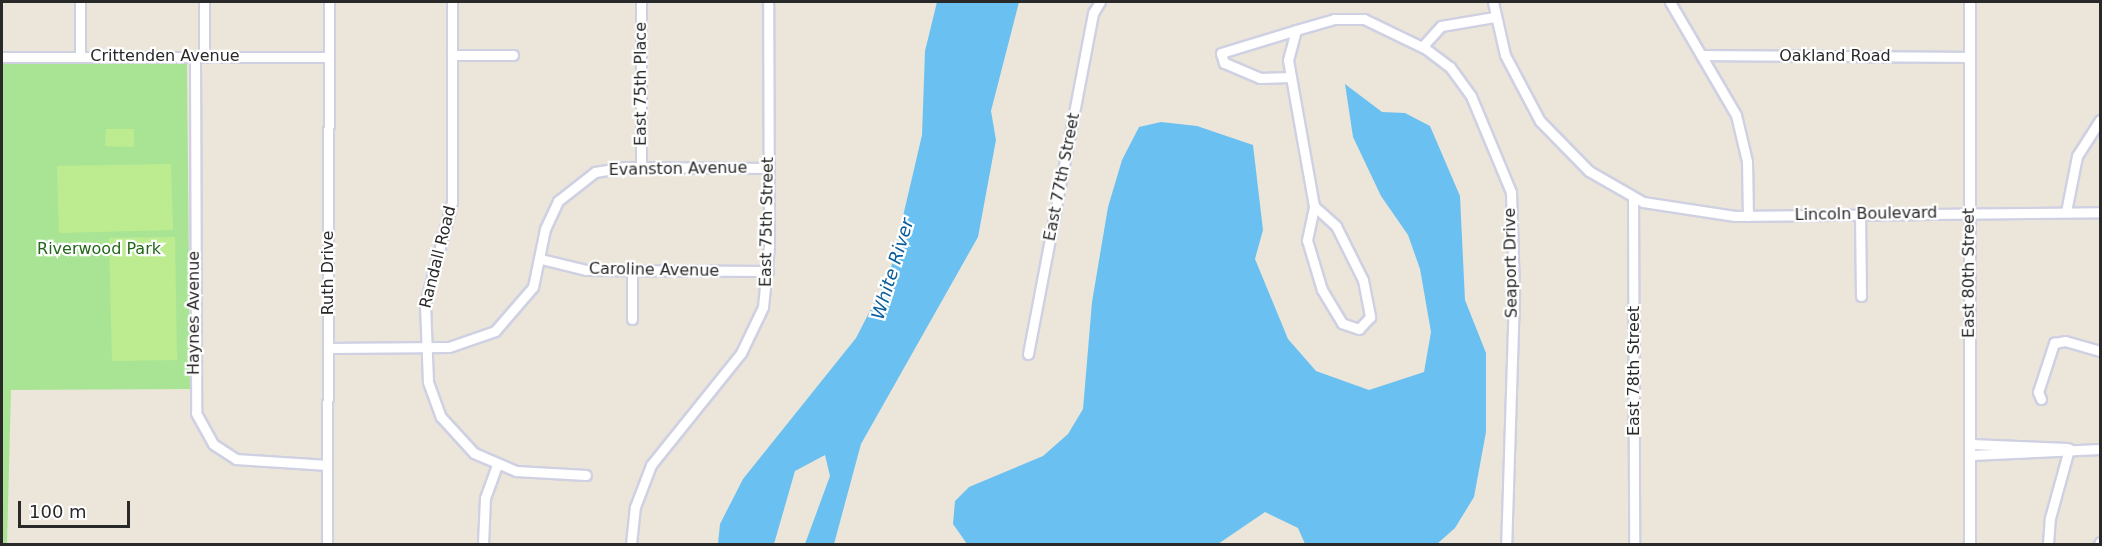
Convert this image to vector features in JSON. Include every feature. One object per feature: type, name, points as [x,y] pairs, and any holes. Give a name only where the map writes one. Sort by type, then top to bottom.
[{"type":"street","points":[[80,2],[80,57]]},
{"type":"street","name":"Haynes Avenue","points":[[204,2],[200,56],[196,413],[213,444],[236,459],[327,465]]},
{"type":"street","name":"Ruth Drive","points":[[327,544],[328,2]]},
{"type":"street","name":"Randall Road","points":[[452,2],[452,202],[429,283],[425,348],[428,382],[441,417],[461,442],[497,465],[534,474],[586,475]]},
{"type":"street","name":"East 75th Place","points":[[641,2],[641,167]]},
{"type":"street","name":"East 75th Street","points":[[631,544],[636,502],[651,465],[749,340],[763,308],[768,271],[768,2]]},
{"type":"street","name":"East 77th Street","points":[[1028,354],[1093,13],[1100,2]]},
{"type":"street","name":"Lincoln Boulevard","points":[[1493,2],[1494,17],[1509,68],[1540,121],[1589,171],[1633,198],[1685,212],[1748,216],[2100,212]]},
{"type":"street","points":[[1670,2],[1740,129],[1748,216]]},
{"type":"street","name":"East 80th Street","points":[[1970,2],[1968,212],[1970,544]]},
{"type":"street","points":[[1422,47],[1441,26],[1494,17]]},
{"type":"street","name":"Seaport Drive","points":[[1291,77],[1260,78],[1224,63],[1221,53],[1334,19],[1364,19],[1422,47],[1465,86],[1511,192],[1514,296],[1506,544]]},
{"type":"street","points":[[1296,30],[1288,54],[1314,206],[1308,245],[1322,290],[1342,323],[1359,329],[1370,317],[1363,280],[1336,226],[1314,206]]},
{"type":"street","points":[[452,55],[513,55]]},
{"type":"street","name":"Oakland Road","points":[[1701,55],[1970,57]]},
{"type":"street","name":"Crittenden Avenue","points":[[2,57],[329,57]]},
{"type":"street","points":[[2066,212],[2077,156],[2100,120]]},
{"type":"street","name":"Evanston Avenue","points":[[328,348],[425,348],[463,345],[501,327],[526,299],[542,259],[551,213],[569,188],[598,171],[641,167],[769,168]]},
{"type":"street","name":"East 78th Street","points":[[1633,198],[1634,544]]},
{"type":"street","points":[[1860,214],[1861,296]]},
{"type":"street","name":"Caroline Avenue","points":[[542,259],[586,270],[768,271]]},
{"type":"street","points":[[632,271],[632,319]]},
{"type":"street","points":[[2041,399],[2038,392],[2054,343],[2065,340],[2100,351]]},
{"type":"street","points":[[2048,544],[2050,518],[2069,449]]},
{"type":"street","points":[[1971,450],[2100,449]]},
{"type":"street","points":[[483,544],[485,498],[497,465]]},
{"type":"green space","name":"Riverwood Park","points":[[187,61],[190,389],[11,390],[7,544],[2,544],[2,63]]},
{"type":"green space","points":[[106,129],[134,129],[134,147],[105,146]]},
{"type":"green space","points":[[171,164],[173,230],[59,233],[57,166]]},
{"type":"green space","points":[[175,237],[177,360],[112,361],[109,238]]},
{"type":"water","name":"White River","points":[[937,2],[1019,2],[991,111],[996,140],[978,237],[861,444],[834,544],[805,544],[830,476],[825,455],[795,471],[774,544],[718,544],[720,524],[743,479],[856,338],[890,272],[922,135],[925,51]]},
{"type":"water","points":[[1345,84],[1382,112],[1405,113],[1430,126],[1460,196],[1465,300],[1486,353],[1486,432],[1474,497],[1455,528],[1437,544],[1305,544],[1298,528],[1265,512],[1218,544],[967,544],[953,524],[955,501],[969,487],[1043,456],[1068,434],[1083,409],[1092,302],[1108,207],[1122,160],[1139,127],[1161,122],[1197,126],[1253,145],[1263,230],[1255,259],[1288,339],[1316,371],[1369,390],[1424,372],[1431,332],[1420,269],[1408,235],[1381,196],[1353,137]]}]
